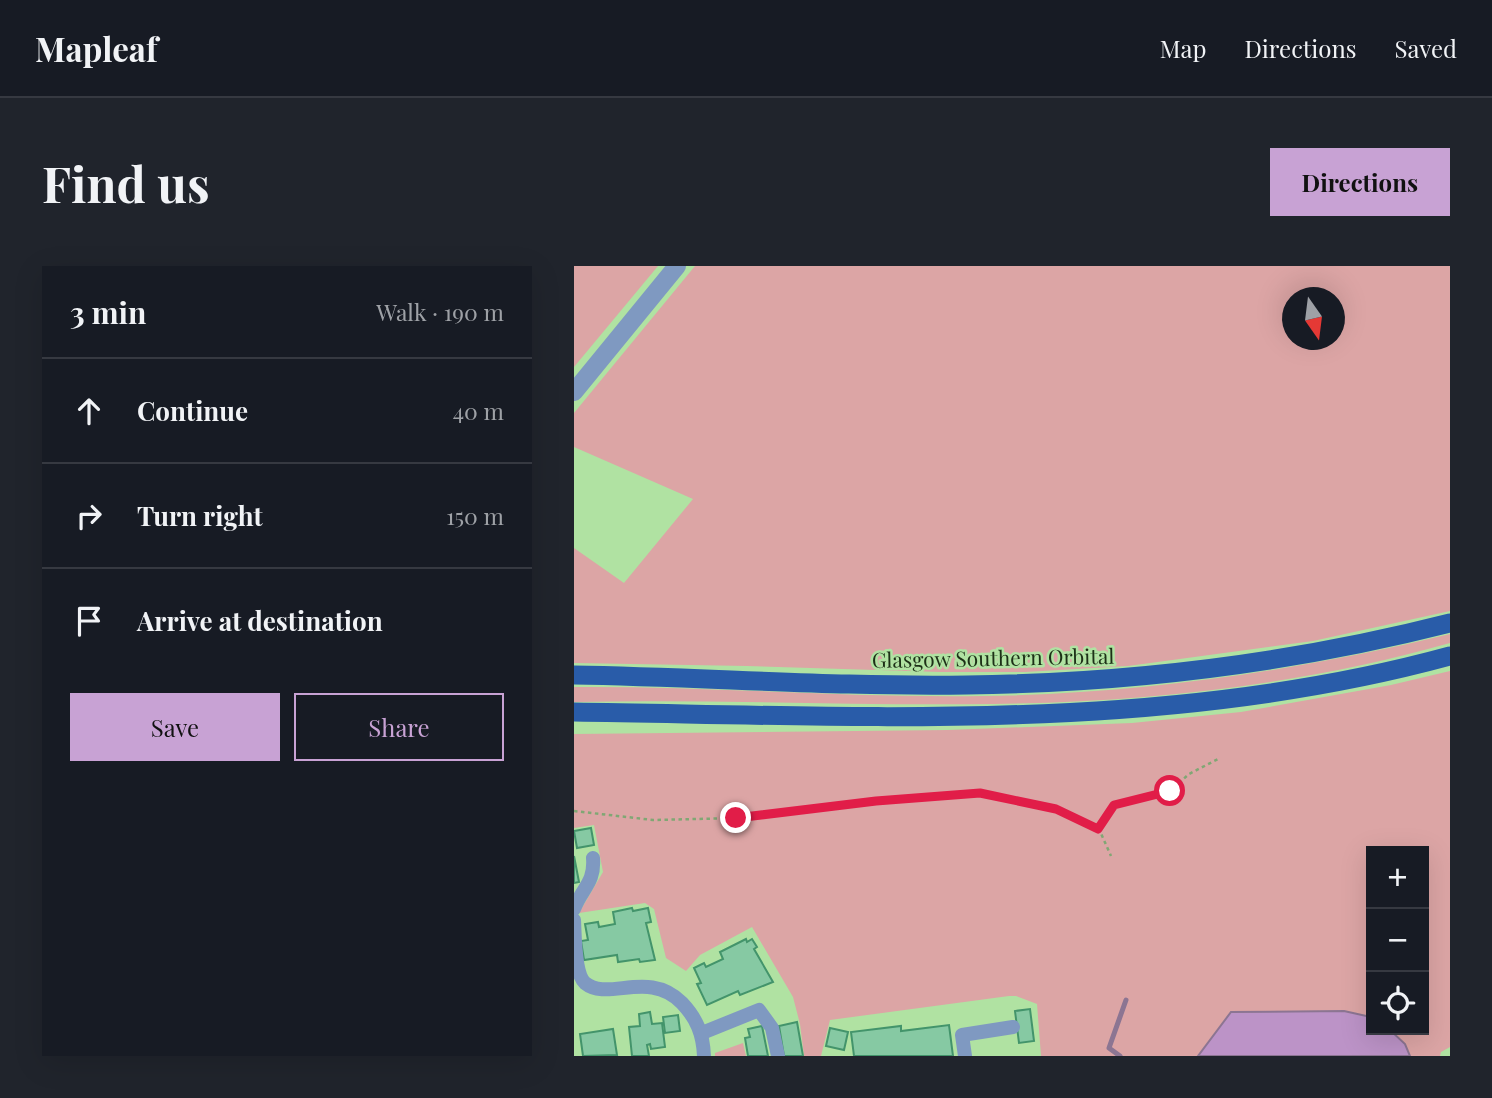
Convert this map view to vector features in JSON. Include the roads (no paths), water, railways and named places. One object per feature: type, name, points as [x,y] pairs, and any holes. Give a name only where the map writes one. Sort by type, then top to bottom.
[{"type":"highway","name":"Glasgow Southern Orbital","points":[[574,675],[925,685],[1056,682],[1150,675],[1272,659],[1378,640],[1450,623]]},
{"type":"highway","points":[[574,712],[920,716],[1064,713],[1224,700],[1375,675],[1450,656]]},
{"type":"street","points":[[574,391],[677,266]]},
{"type":"street","points":[[574,909],[590,883],[594,872],[593,858]]},
{"type":"street","points":[[574,920],[575,951],[581,977],[586,984],[597,988],[642,985],[659,988],[674,995],[695,1019],[702,1032],[704,1056]]},
{"type":"street","points":[[702,1032],[760,1010],[772,1028],[778,1056]]},
{"type":"street","points":[[965,1056],[962,1035],[1013,1027]]},
{"type":"waterway","points":[[1120,1056],[1109,1048],[1126,1000]]}]
